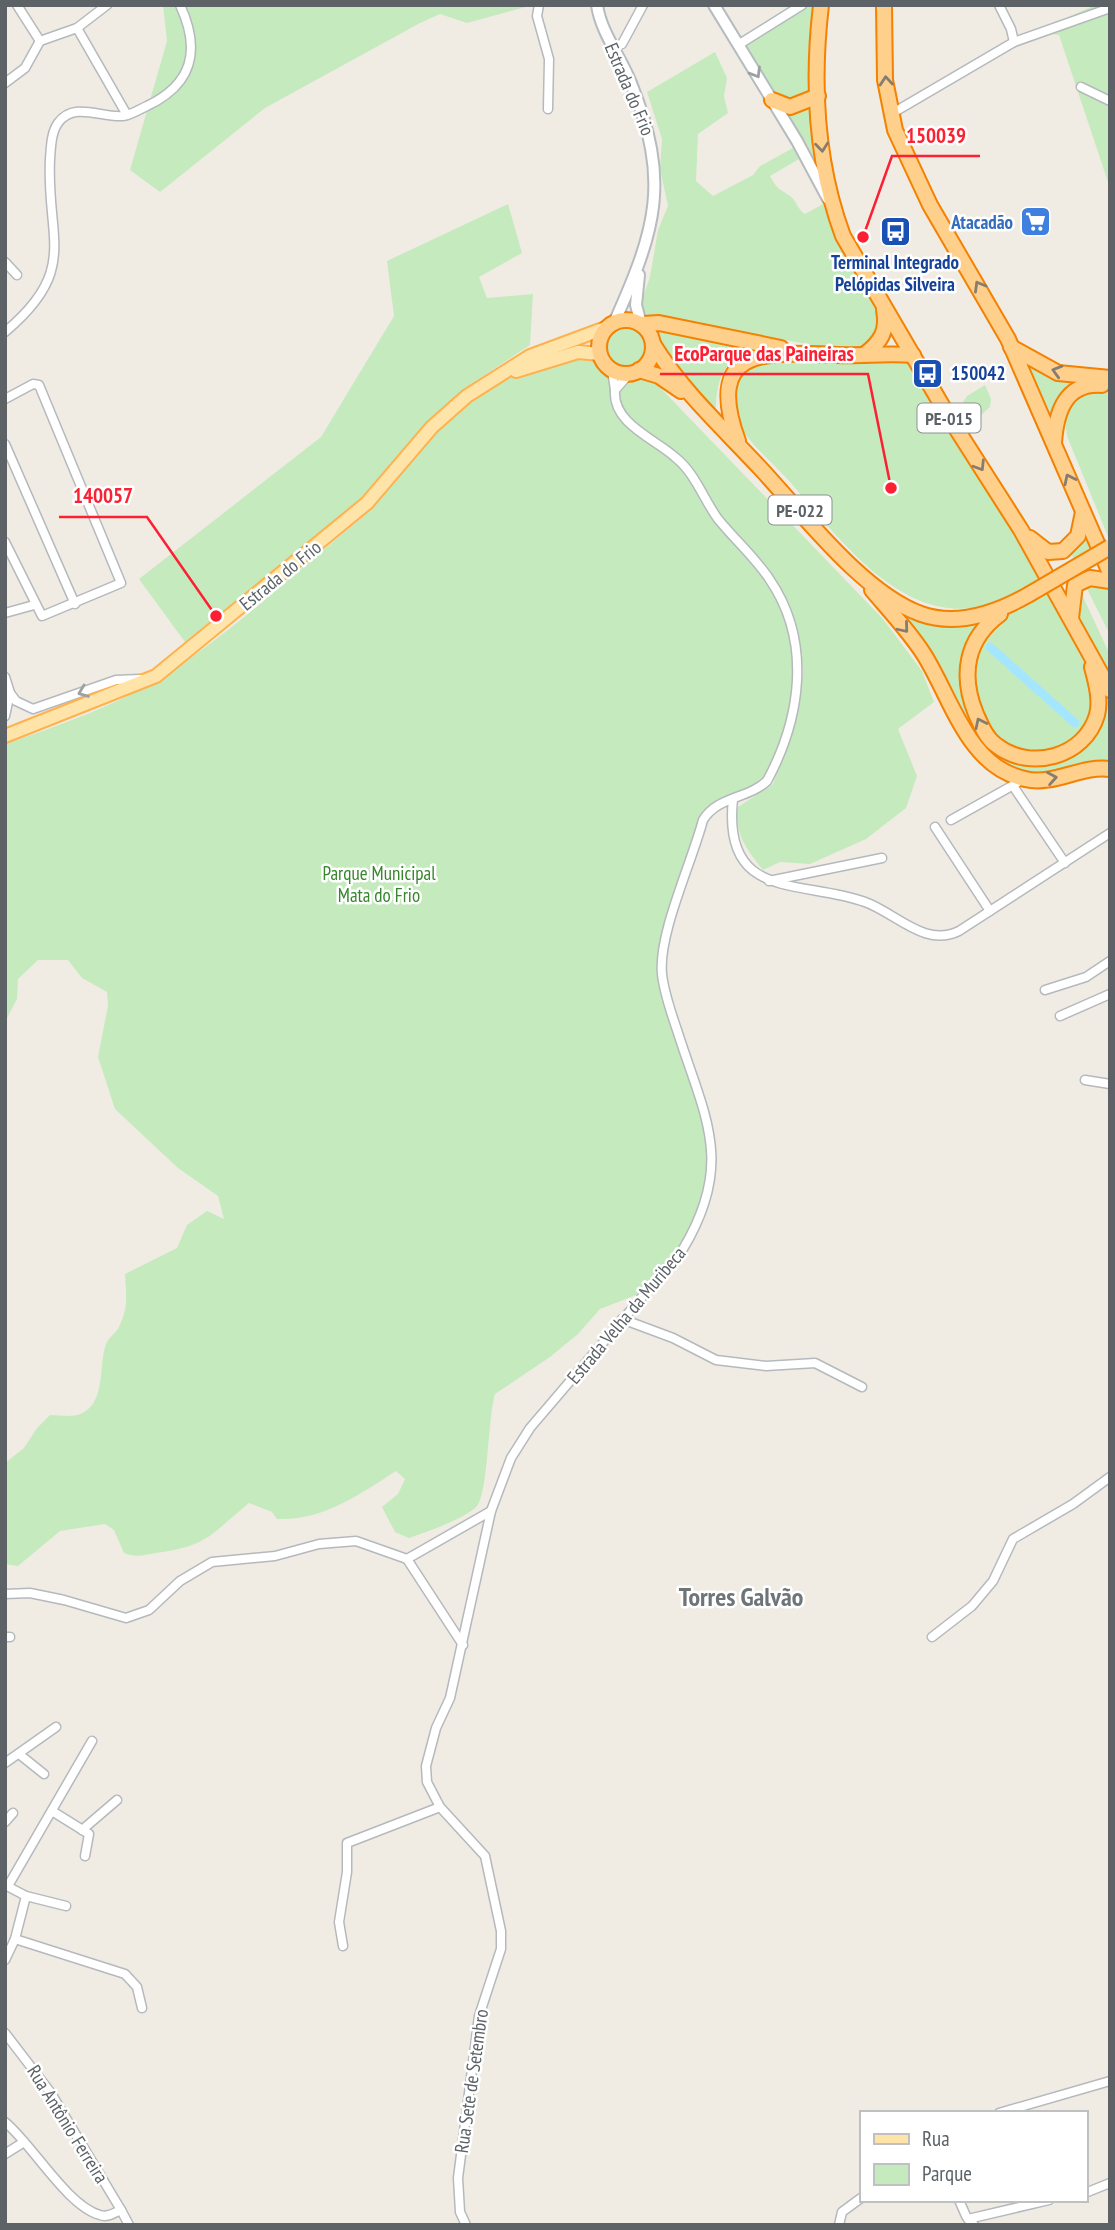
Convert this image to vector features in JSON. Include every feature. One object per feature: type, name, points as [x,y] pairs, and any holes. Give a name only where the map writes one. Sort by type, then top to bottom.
[{"type":"highway","name":"PE-015","points":[[821,5],[817,39],[818,96],[824,166],[832,207],[843,236],[1021,530],[1110,690]]},
{"type":"highway","points":[[884,5],[885,80],[891,114],[923,194],[970,271],[1011,347],[1110,573]]},
{"type":"highway","points":[[772,100],[790,107],[818,96]]},
{"type":"highway","points":[[864,355],[875,346],[884,332],[882,302]]},
{"type":"highway","points":[[698,403],[659,376],[611,370],[600,354],[601,337],[611,325],[624,320],[641,324],[659,323],[809,353]]},
{"type":"highway","points":[[641,324],[698,403],[740,446]]},
{"type":"highway","points":[[634,372],[649,361],[653,344]]},
{"type":"highway","points":[[1011,347],[1058,373],[1110,378]]},
{"type":"highway","points":[[740,446],[727,400],[734,374],[746,362],[762,354],[913,355]]},
{"type":"highway","points":[[1054,448],[1057,419],[1066,398],[1085,386],[1110,387]]},
{"type":"highway","name":"PE-022","points":[[740,446],[860,575],[921,614],[946,619],[987,615],[1010,605],[1110,547]]},
{"type":"highway","points":[[1021,530],[1048,552],[1063,551],[1078,536],[1084,509]]},
{"type":"highway","points":[[860,575],[919,648],[978,750],[1001,770],[1017,782],[1110,769]]},
{"type":"highway","points":[[1071,619],[1075,585],[1090,578],[1110,581]]},
{"type":"highway","points":[[1010,605],[979,632],[968,661],[970,697],[981,726],[996,746],[1025,758],[1046,758],[1073,749],[1083,740],[1097,713],[1098,700],[1088,652]]},
{"type":"main road","name":"Estrada do Frio","points":[[597,5],[645,118],[652,144],[656,192],[635,305],[641,324]]},
{"type":"main road","points":[[714,5],[772,100],[832,207]]},
{"type":"main road","name":"Estrada do Frio","points":[[5,736],[149,679],[168,668],[343,525],[383,486],[432,427],[483,383],[530,356],[611,325],[642,257]]},
{"type":"main road","name":"Estrada do Frio","points":[[483,383],[562,355],[585,351],[600,354]]},
{"type":"street","points":[[17,5],[40,41]]},
{"type":"street","points":[[5,83],[24,68],[40,41],[77,28],[107,5]]},
{"type":"street","points":[[5,332],[42,295],[53,263],[56,242],[49,186],[54,130],[63,118],[75,111],[127,116],[158,101],[180,84],[189,66],[192,51],[180,5]]},
{"type":"street","points":[[539,5],[537,16],[549,59],[548,109]]},
{"type":"street","points":[[622,44],[643,5]]},
{"type":"street","points":[[738,45],[802,5]]},
{"type":"street","points":[[1000,5],[1012,29],[1014,42]]},
{"type":"street","points":[[891,114],[1014,42],[1110,8]]},
{"type":"street","points":[[77,28],[127,116]]},
{"type":"street","points":[[1081,87],[1110,101]]},
{"type":"street","points":[[5,262],[17,275]]},
{"type":"street","name":"Estrada Velha da Muribeca","points":[[485,1856],[440,1807],[427,1782],[426,1766],[436,1728],[450,1698],[491,1511],[511,1458],[530,1428],[683,1249],[700,1221],[709,1194],[712,1146],[664,986],[662,952],[703,820],[715,806],[759,790],[772,773],[799,689],[794,640],[782,602],[760,566],[716,516],[685,467],[638,430],[616,404],[611,370]]},
{"type":"street","points":[[615,390],[634,372]]},
{"type":"street","points":[[5,399],[33,384],[39,385],[121,583],[46,617],[34,605],[5,542]]},
{"type":"street","points":[[5,444],[75,604]]},
{"type":"street","points":[[5,613],[34,605]]},
{"type":"street","points":[[5,677],[10,693],[16,701],[33,709],[116,680],[149,679]]},
{"type":"street","points":[[5,716],[10,693]]},
{"type":"street","points":[[951,820],[1017,782],[1065,863]]},
{"type":"street","points":[[733,799],[730,822],[734,840],[746,861],[769,881],[786,887],[855,898],[900,922],[939,937],[947,937],[990,911],[1110,833]]},
{"type":"street","points":[[935,827],[990,911]]},
{"type":"street","points":[[769,881],[882,858]]},
{"type":"street","points":[[1045,990],[1086,977],[1110,961]]},
{"type":"street","points":[[1060,1016],[1110,994]]},
{"type":"street","points":[[1085,1080],[1110,1084]]},
{"type":"street","points":[[622,1320],[673,1338],[716,1360],[766,1366],[815,1363],[862,1387]]},
{"type":"street","points":[[932,1637],[972,1606],[993,1581],[1013,1539],[1073,1504],[1110,1478]]},
{"type":"street","points":[[407,1559],[491,1511]]},
{"type":"street","points":[[5,1594],[30,1593],[126,1618],[149,1609],[180,1581],[212,1562],[275,1556],[340,1541],[356,1541],[407,1559],[463,1645]]},
{"type":"street","points":[[5,1763],[55,1727]]},
{"type":"street","points":[[66,1906],[26,1896],[7,1885],[92,1741]]},
{"type":"street","points":[[19,1754],[44,1774]]},
{"type":"street","points":[[82,1830],[117,1800]]},
{"type":"street","points":[[343,1946],[339,1922],[347,1872],[347,1843],[350,1839],[440,1807]]},
{"type":"street","points":[[52,1811],[90,1837],[85,1856]]},
{"type":"street","points":[[5,1822],[13,1813]]},
{"type":"street","name":"Rua Sete de Setembro","points":[[466,2225],[458,2198],[461,2152],[479,2016],[501,1949],[501,1931],[485,1856]]},
{"type":"street","points":[[5,1960],[15,1938],[26,1896]]},
{"type":"street","points":[[15,1938],[125,1974],[137,1987],[142,2008]]},
{"type":"street","name":"Rua Antônio Ferreira","points":[[5,2033],[51,2093],[129,2225]]},
{"type":"street","points":[[1006,2111],[1110,2081]]},
{"type":"street","points":[[5,2122],[75,2198],[100,2216],[121,2210]]},
{"type":"street","points":[[5,2154],[24,2142]]},
{"type":"street","points":[[1087,2192],[1110,2183]]},
{"type":"street","points":[[839,2225],[842,2212],[860,2199]]},
{"type":"street","points":[[960,2202],[971,2222],[1042,2202]]},
{"type":"green space","points":[[163,5],[533,5],[467,23],[440,14],[420,23],[265,108],[160,192],[130,170],[167,41]]},
{"type":"green space","points":[[807,5],[812,5],[811,118],[818,166],[744,44]]},
{"type":"green space","points":[[1095,5],[1110,5],[1110,188],[1059,35],[1036,32]]},
{"type":"green space","points":[[715,52],[727,78],[724,96],[728,113],[698,134],[696,181],[713,196],[753,175],[760,166],[793,148],[799,159],[770,176],[777,187],[792,198],[805,214],[823,204],[880,318],[879,330],[866,348],[823,347],[644,314],[640,306],[650,277],[658,230],[668,206],[660,169],[662,139],[647,92]]},
{"type":"green space","points":[[508,204],[522,253],[479,277],[487,298],[533,294],[530,345],[462,390],[405,448],[367,495],[185,642],[139,579],[321,437],[394,316],[387,261]]},
{"type":"green space","points":[[627,326],[642,332],[648,347],[642,362],[627,368],[612,362],[606,347],[612,332]]},
{"type":"green space","points":[[653,330],[753,349],[734,359],[722,375],[717,394],[716,416],[693,392]]},
{"type":"green space","name":"Parque Municipal Mata do Frio","points":[[567,357],[603,362],[609,368],[611,402],[618,414],[675,459],[776,593],[793,644],[795,688],[769,780],[703,817],[661,959],[676,1023],[710,1132],[713,1167],[687,1243],[644,1292],[600,1309],[578,1334],[550,1357],[495,1394],[481,1499],[471,1511],[455,1520],[409,1538],[395,1532],[382,1507],[398,1494],[405,1479],[396,1471],[340,1504],[310,1516],[277,1519],[272,1512],[249,1503],[216,1531],[187,1547],[140,1556],[124,1553],[114,1530],[105,1524],[60,1531],[18,1566],[5,1564],[5,1463],[24,1448],[37,1428],[50,1415],[77,1415],[87,1411],[93,1404],[100,1385],[106,1344],[119,1327],[124,1313],[125,1274],[177,1248],[187,1225],[207,1211],[224,1219],[218,1196],[178,1168],[115,1109],[98,1057],[108,1006],[107,992],[82,978],[68,960],[38,960],[18,979],[17,999],[5,1022],[5,744],[109,705],[168,673],[244,617],[365,515],[380,486],[483,383]]},
{"type":"green space","points":[[782,358],[910,362],[1043,576],[1003,600],[967,609],[933,605],[901,591],[872,570],[844,543],[745,434],[736,419],[732,397],[736,378],[756,363]]},
{"type":"green space","points":[[1024,358],[1040,373],[1110,381],[1110,385],[1065,396],[1050,412]]},
{"type":"green space","points":[[629,377],[650,377],[883,619],[922,671],[934,702],[898,729],[917,776],[906,808],[866,839],[810,864],[780,862],[763,870],[740,834],[737,817],[738,807],[773,784],[801,690],[803,669],[798,640],[783,595],[769,570],[721,517],[687,466],[628,417],[621,407],[617,390]]},
{"type":"green space","points":[[985,385],[991,399],[990,407],[981,415],[971,414],[963,402],[967,396]]},
{"type":"green space","points":[[1093,389],[1110,393],[1109,539],[1067,436],[1066,427],[1067,413],[1073,401]]},
{"type":"green space","points":[[1086,521],[1098,550],[1075,562],[1070,551]]},
{"type":"green space","points":[[1083,581],[1110,587],[1110,635]]},
{"type":"green space","points":[[1078,586],[1110,655],[1110,682],[1075,614]]},
{"type":"green space","points":[[1050,589],[1088,666],[1093,707],[1083,730],[1074,738],[1050,749],[1030,750],[1015,747],[992,729],[975,688],[972,661],[975,648],[988,631]]},
{"type":"green space","points":[[891,606],[924,619],[991,616],[962,670],[995,749],[1055,761],[1102,710],[1106,691],[1110,698],[1110,764],[1034,780],[988,756]]},
{"type":"waterway","points":[[990,647],[1075,723]]},
{"type":"place","name":"Atacadão","points":[[1036,222]]},
{"type":"place","name":"Terminal Integrado Pelópidas Silveira","points":[[895,231]]},
{"type":"place","name":"150039","points":[[863,237]]},
{"type":"place","name":"150042","points":[[928,373]]},
{"type":"place","name":"EcoParque das Paineiras","points":[[891,488]]},
{"type":"place","name":"140057","points":[[216,616]]},
{"type":"district","name":"Torres Galvão","points":[[741,1596]]}]
